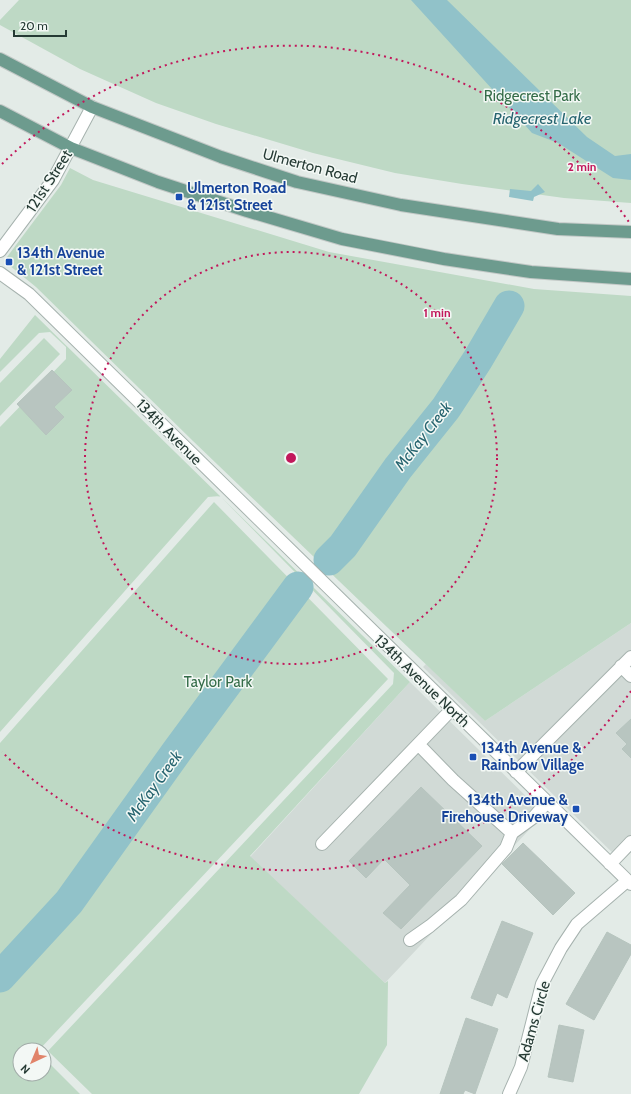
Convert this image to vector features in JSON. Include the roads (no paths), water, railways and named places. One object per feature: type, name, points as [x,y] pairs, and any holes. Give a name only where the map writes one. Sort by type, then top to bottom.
[{"type":"main road","name":"Ulmerton Road","points":[[0,59],[92,107],[221,157],[297,182],[401,205],[558,228],[631,232]]},
{"type":"main road","points":[[0,111],[71,148],[158,182],[247,211],[342,239],[444,259],[524,271],[631,279]]},
{"type":"street","name":"121st Street","points":[[0,251],[53,180],[92,107]]},
{"type":"street","name":"134th Avenue","points":[[0,273],[28,294],[334,594]]},
{"type":"street","name":"134th Avenue North","points":[[334,594],[629,882]]},
{"type":"street","points":[[516,772],[631,657]]},
{"type":"street","points":[[621,666],[631,676]]},
{"type":"street","points":[[322,844],[452,709]]},
{"type":"street","points":[[418,746],[512,833]]},
{"type":"street","points":[[410,940],[430,926],[460,900],[506,848],[512,833],[534,817],[547,802]]},
{"type":"street","points":[[610,864],[631,842]]},
{"type":"street","name":"Adams Circle","points":[[509,1094],[521,1067],[542,984],[561,948],[577,924],[629,882]]},
{"type":"water","name":"Ridgecrest Lake","points":[[411,0],[447,0],[587,137],[615,156],[631,154],[631,180],[613,178],[558,143],[532,133]]},
{"type":"water","points":[[538,184],[545,192],[534,197],[533,201],[509,197],[510,189],[531,191]]},
{"type":"waterway","name":"McKay Creek","points":[[329,560],[343,546],[398,468],[446,408],[478,359],[509,306]]},
{"type":"waterway","name":"McKay Creek","points":[[0,977],[69,902],[177,751],[298,587]]},
{"type":"place","name":"Ulmerton Road & 121st Street","points":[[179,197]]},
{"type":"place","name":"134th Avenue & 121st Street","points":[[9,262]]},
{"type":"place","name":"134th Avenue & Rainbow Village","points":[[473,757]]},
{"type":"place","name":"134th Avenue & Firehouse Driveway","points":[[576,809]]},
{"type":"park label","name":"Ridgecrest Park","points":[[532,96]]},
{"type":"park label","name":"Taylor Park","points":[[218,682]]}]
